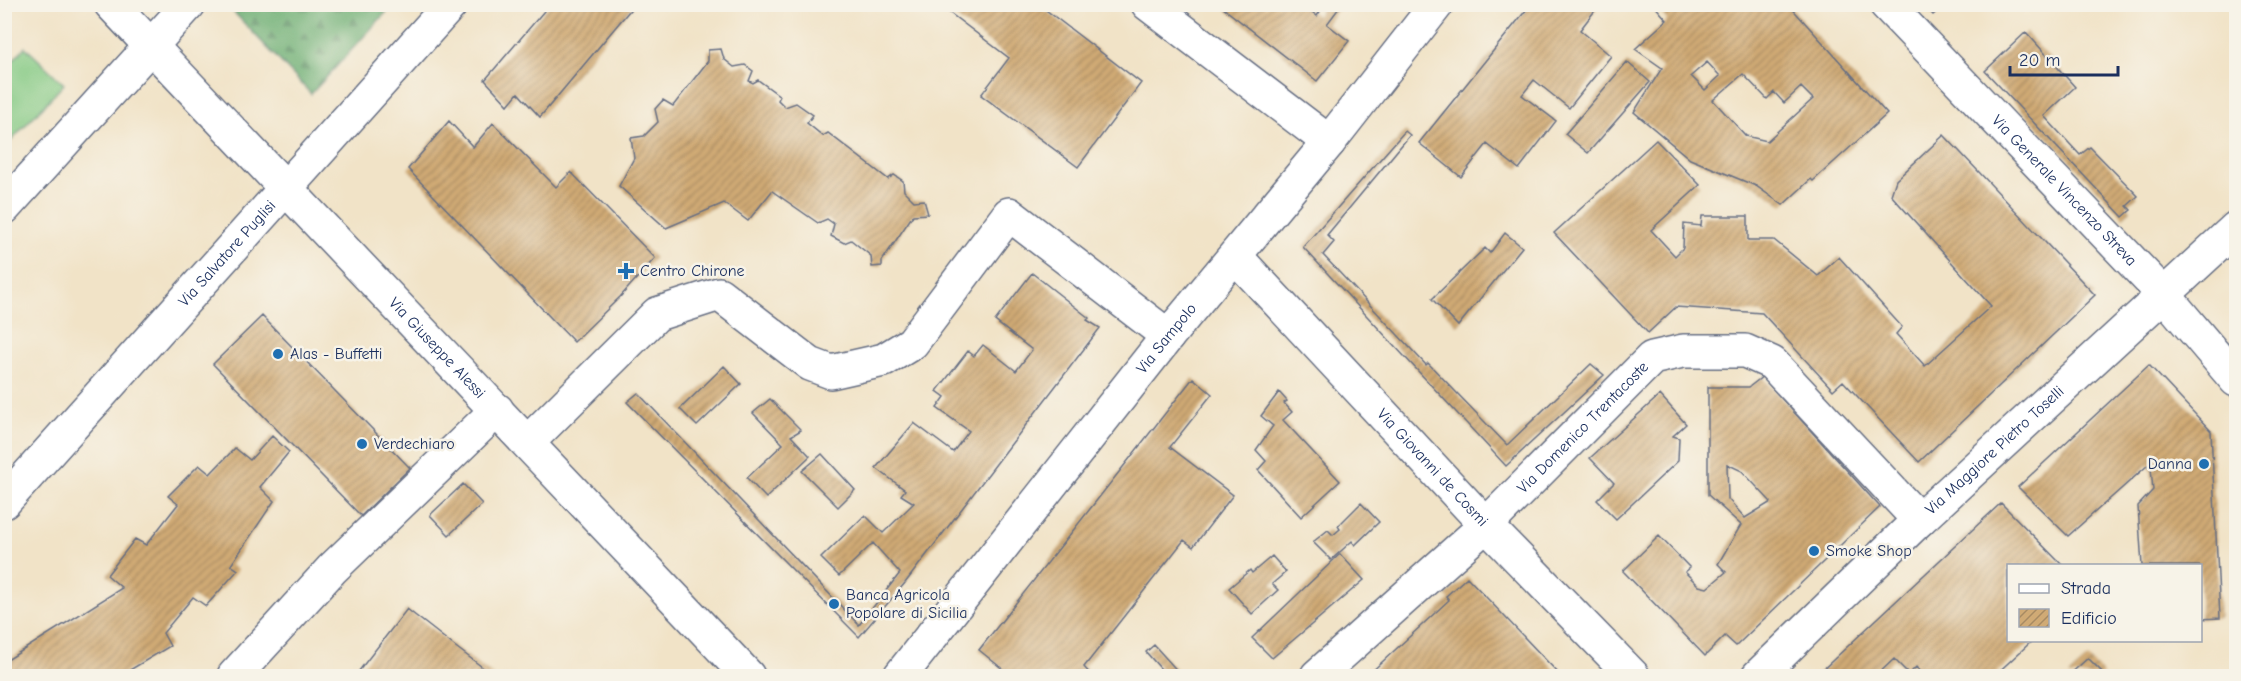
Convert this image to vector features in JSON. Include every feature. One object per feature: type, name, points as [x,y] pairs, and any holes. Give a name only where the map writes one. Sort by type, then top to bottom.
[{"type":"street","points":[[4,208],[189,4]]},
{"type":"street","name":"Via Salvatore Puglisi","points":[[4,502],[451,4]]},
{"type":"street","points":[[1148,4],[1323,137]]},
{"type":"street","name":"Via Sampolo","points":[[900,676],[1168,336],[1236,257],[1323,137],[1437,4]]},
{"type":"street","name":"Via Generale Vincenzo Streva","points":[[1886,4],[2165,296],[2236,380]]},
{"type":"street","name":"Via Giuseppe Alessi","points":[[119,13],[748,676]]},
{"type":"street","points":[[528,442],[657,314],[719,294],[810,364],[831,372],[884,360],[912,342],[1009,214],[1168,336]]},
{"type":"street","name":"Via Maggiore Pietro Toselli","points":[[1758,676],[1919,520],[2165,296],[2236,228]]},
{"type":"street","name":"Via Giovanni de Cosmi","points":[[1236,257],[1486,525],[1633,676]]},
{"type":"street","name":"Via Domenico Trentacoste","points":[[1317,676],[1486,525],[1652,358],[1683,351],[1745,351],[1772,363],[1919,520]]},
{"type":"street","points":[[234,676],[332,569],[497,410]]},
{"type":"green space","points":[[227,5],[393,5],[311,94]]},
{"type":"green space","points":[[25,47],[64,84],[5,147],[5,69]]},
{"type":"building","points":[[550,4],[635,4],[540,117],[518,93],[508,105],[485,80]]},
{"type":"building","points":[[938,4],[1038,4],[1141,83],[1078,167],[981,95],[1009,58]]},
{"type":"building","points":[[1218,4],[1263,4],[1266,7],[1267,4],[1302,4],[1317,16],[1325,4],[1342,4],[1327,24],[1349,41],[1317,81]]},
{"type":"building","points":[[1531,4],[1600,4],[1580,30],[1611,56],[1569,108],[1534,80],[1522,95],[1556,121],[1519,169],[1487,144],[1461,177],[1419,143]]},
{"type":"building","points":[[1653,4],[1788,4],[1887,114],[1783,205],[1756,186],[1690,159],[1634,112],[1662,68],[1635,49],[1667,20]],"holes":[[[1707,62],[1720,76],[1705,90],[1691,76]],[[1743,74],[1767,99],[1774,92],[1784,103],[1801,87],[1813,99],[1767,141],[1746,136],[1713,100]]]},
{"type":"building","points":[[1923,4],[1946,4],[1933,15]]},
{"type":"building","points":[[2026,32],[2075,87],[2044,116],[2080,155],[2090,147],[2138,196],[2127,206],[2131,210],[2123,217],[1985,71]]},
{"type":"building","points":[[721,49],[724,59],[734,67],[745,65],[753,71],[749,81],[753,83],[758,80],[780,96],[778,100],[785,107],[796,103],[813,115],[807,123],[823,136],[828,133],[888,179],[894,175],[903,181],[904,191],[914,201],[924,200],[928,214],[913,215],[882,261],[882,266],[872,267],[871,256],[851,240],[844,243],[831,236],[834,224],[827,219],[818,223],[772,191],[748,221],[724,203],[666,228],[619,186],[634,158],[631,138],[644,136],[658,122],[655,109],[663,100],[673,106],[708,61],[708,50]]},
{"type":"building","points":[[1627,62],[1650,82],[1588,153],[1565,134]]},
{"type":"building","points":[[449,121],[473,147],[493,123],[556,187],[571,172],[655,258],[620,297],[574,342],[408,169]]},
{"type":"building","points":[[1405,131],[1410,135],[1327,235],[1334,242],[1323,255],[1426,365],[1428,363],[1507,445],[1591,364],[1604,375],[1506,466],[1303,247]]},
{"type":"building","points":[[1944,135],[2095,295],[1919,462],[1843,381],[1833,390],[1762,313],[1676,307],[1648,333],[1554,233],[1656,140],[1700,185],[1651,230],[1675,256],[1683,248],[1684,224],[1701,226],[1702,216],[1748,216],[1748,240],[1774,240],[1818,276],[1839,257],[1902,327],[1896,334],[1925,366],[1991,306],[1891,195],[1896,180]]},
{"type":"building","points":[[1505,233],[1522,247],[1458,326],[1432,299],[1485,248],[1490,253]]},
{"type":"building","points":[[1032,273],[1089,318],[1087,320],[1100,328],[905,583],[859,637],[627,402],[638,393],[859,625],[900,573],[873,543],[839,576],[821,558],[865,515],[883,533],[914,503],[901,495],[905,490],[876,468],[914,423],[953,452],[969,431],[937,408],[945,397],[937,391],[968,351],[974,356],[983,345],[1016,371],[1032,350],[995,321]]},
{"type":"building","points":[[262,316],[410,468],[361,516],[213,364]]},
{"type":"building","points":[[2149,365],[2211,431],[2220,618],[2202,619],[2202,564],[2142,564],[2138,506],[2153,490],[2151,468],[2148,465],[2068,536],[2018,487]]},
{"type":"building","points":[[724,366],[741,384],[697,426],[680,409]]},
{"type":"building","points":[[1762,377],[1880,507],[1736,646],[1725,636],[1705,656],[1623,571],[1659,536],[1690,568],[1685,572],[1699,586],[1707,588],[1726,572],[1718,564],[1741,525],[1708,495],[1708,387],[1749,387]],"holes":[[[1727,464],[1742,471],[1771,502],[1745,518],[1728,499]]]},
{"type":"building","points":[[1193,378],[1212,394],[1170,447],[1233,495],[1193,547],[1184,540],[1084,667],[1092,676],[1009,676],[979,650]]},
{"type":"building","points":[[1279,392],[1287,401],[1284,403],[1292,412],[1283,420],[1340,481],[1301,517],[1258,470],[1266,461],[1256,450],[1273,426],[1261,416]]},
{"type":"building","points":[[1660,395],[1686,424],[1673,436],[1679,438],[1678,461],[1616,519],[1597,500],[1614,483],[1590,458]]},
{"type":"building","points":[[770,399],[801,430],[791,436],[810,456],[766,498],[747,478],[783,444],[753,413]]},
{"type":"building","points":[[272,436],[289,452],[260,487],[274,501],[231,565],[238,570],[206,606],[193,597],[163,633],[170,646],[120,676],[4,676],[4,662],[122,588],[107,575],[135,539],[146,545],[178,504],[168,496],[199,465],[210,474],[235,448],[250,460]]},
{"type":"building","points":[[822,454],[855,490],[838,507],[802,471]]},
{"type":"building","points":[[463,484],[482,504],[449,535],[430,515]]},
{"type":"building","points":[[1361,503],[1379,522],[1355,545],[1352,541],[1331,560],[1313,542],[1328,530],[1333,535],[1340,529],[1338,526]]},
{"type":"building","points":[[2001,503],[2061,564],[2007,564],[2007,642],[2031,642],[1994,676],[1924,676],[1916,667],[1909,674],[1894,659],[1876,676],[1816,676]]},
{"type":"building","points":[[1340,554],[1364,580],[1272,658],[1252,638]]},
{"type":"building","points":[[1272,556],[1286,572],[1272,584],[1278,590],[1252,614],[1229,588],[1250,570],[1252,573]]},
{"type":"building","points":[[1467,577],[1561,676],[1367,676],[1449,600],[1446,596]]},
{"type":"building","points":[[407,609],[457,648],[494,676],[355,676]]},
{"type":"building","points":[[1154,645],[1182,676],[1167,676],[1146,652]]},
{"type":"building","points":[[2088,658],[2103,676],[2068,676]]},
{"type":"place","name":"Centro Chirone","points":[[626,271]]},
{"type":"place","name":"Alas - Buffetti","points":[[278,354]]},
{"type":"place","name":"Verdechiaro","points":[[362,444]]},
{"type":"place","name":"Danna","points":[[2204,464]]},
{"type":"place","name":"Smoke Shop","points":[[1814,551]]},
{"type":"place","name":"Banca Agricola Popolare di Sicilia","points":[[834,604]]}]
